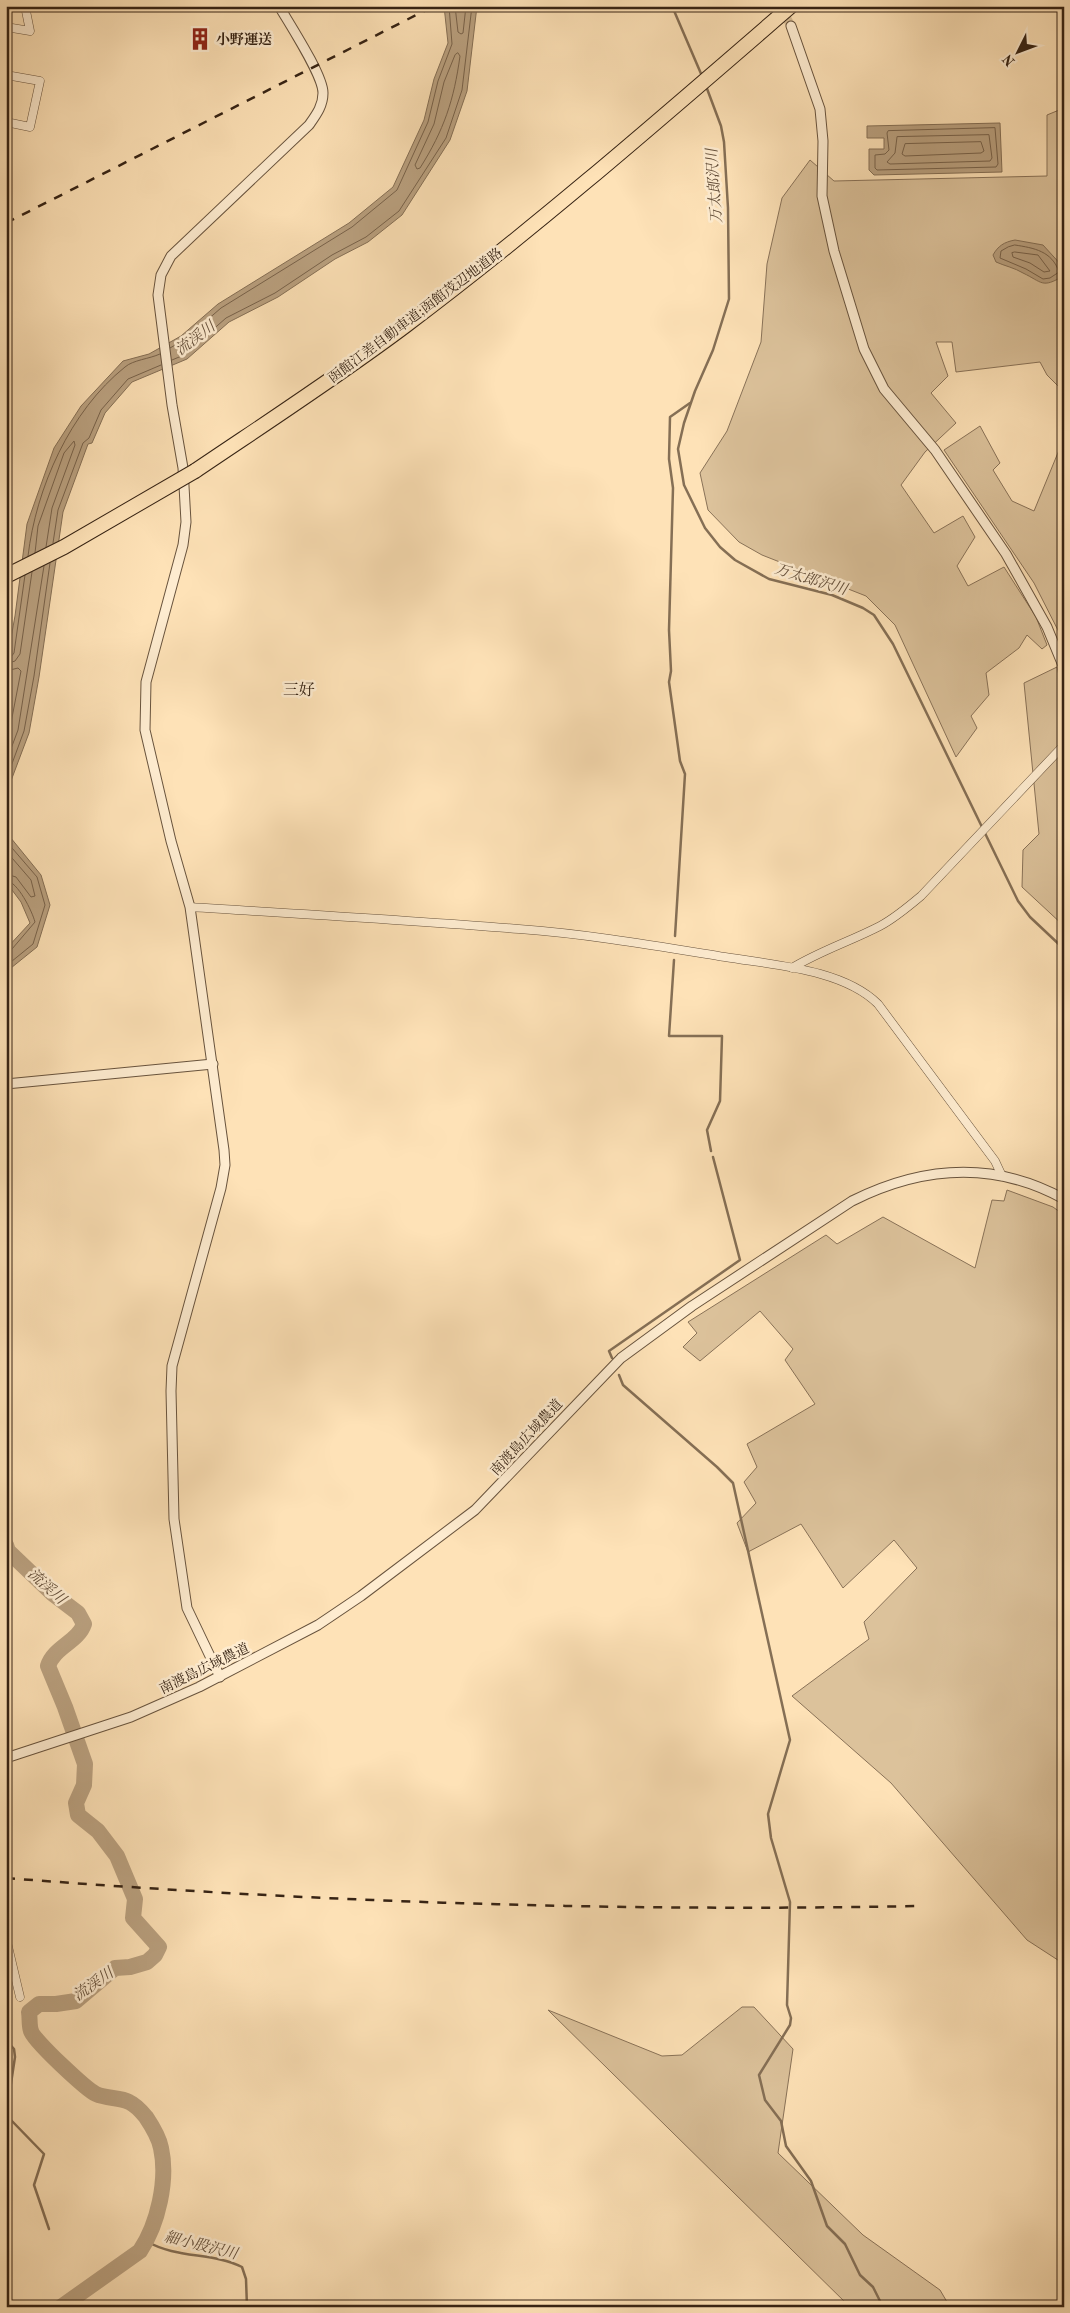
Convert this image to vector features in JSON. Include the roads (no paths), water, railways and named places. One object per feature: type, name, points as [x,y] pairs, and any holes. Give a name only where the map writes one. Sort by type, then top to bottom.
[{"type":"highway","name":"函館江差自動車道;函館茂辺地道路","points":[[6,576],[64,547],[195,471],[314,392],[405,326],[673,108],[791,6]]},
{"type":"street","points":[[6,26],[30,31],[25,6]]},
{"type":"street","points":[[220,1676],[187,1608],[174,1519],[172,1366],[224,1177],[224,1150],[190,907],[171,841],[145,730],[146,682],[183,545],[186,522],[183,468],[172,405],[160,309],[159,283],[171,256],[309,125],[319,111],[322,103],[323,86],[279,6]]},
{"type":"street","points":[[791,26],[820,109],[823,141],[822,196],[834,251],[864,349],[884,389],[935,450],[1006,554],[1047,627],[1064,668]]},
{"type":"street","points":[[6,75],[40,80],[30,127],[6,122]]},
{"type":"street","points":[[792,968],[813,955],[880,926],[899,915],[921,896],[1064,745]]},
{"type":"street","points":[[190,907],[520,929],[637,942],[792,968],[837,979],[853,985],[871,997],[888,1016],[995,1161],[1002,1176]]},
{"type":"street","points":[[6,1084],[213,1064]]},
{"type":"street","name":"南渡島広域農道","points":[[6,1758],[131,1717],[220,1676],[318,1625],[361,1596],[475,1510],[621,1358],[684,1311],[834,1212],[877,1189],[903,1180],[954,1172],[982,1173],[1002,1176],[1028,1184],[1064,1199]]},
{"type":"street","points":[[6,1938],[20,1997]]},
{"type":"water","points":[[444,6],[477,6],[467,91],[450,140],[402,215],[368,242],[335,259],[278,297],[229,322],[187,359],[132,382],[105,413],[92,443],[88,444],[63,512],[29,733],[6,794],[6,665],[15,616],[27,524],[54,448],[81,406],[123,361],[149,354],[181,336],[218,304],[349,223],[393,187],[424,120],[434,79],[448,43]]},
{"type":"water","points":[[1000,123],[1002,172],[874,175],[869,170],[869,149],[884,149],[884,138],[867,138],[867,126]]},
{"type":"water","points":[[1015,240],[1043,245],[1064,268],[1063,276],[1051,282],[1042,283],[996,262],[993,255],[997,249],[1005,243]]},
{"type":"water","points":[[6,832],[41,875],[50,905],[37,947],[6,972],[6,949],[30,923],[21,902],[6,882]]},
{"type":"waterway","name":"万太郎沢川","points":[[672,6],[702,76]]},
{"type":"waterway","name":"万太郎沢川","points":[[706,86],[721,126],[724,142],[728,208],[729,299],[713,350],[695,391],[684,423],[678,449],[684,485],[705,528],[720,547],[735,560],[769,579],[832,595],[863,608],[874,615],[893,644],[1018,901],[1030,917],[1064,949]]},
{"type":"waterway","points":[[675,936],[685,774],[680,761],[669,682],[671,671],[669,630],[673,488],[669,459],[670,417],[690,403]]},
{"type":"waterway","points":[[674,960],[669,1036],[722,1036],[720,1101],[707,1130],[711,1151]]},
{"type":"waterway","points":[[612,1358],[609,1351],[740,1260],[713,1157]]},
{"type":"waterway","points":[[619,1375],[623,1385],[733,1483],[790,1740],[768,1814],[771,1838],[790,1902],[787,2005],[791,2018],[790,2025],[759,2075],[765,2100],[781,2121],[786,2146],[811,2181],[827,2226],[845,2244],[860,2275],[873,2287],[883,2307]]},
{"type":"waterway","name":"流渓川","points":[[6,1545],[8,1551],[53,1594],[78,1613],[84,1624],[77,1635],[55,1654],[48,1666],[85,1764],[84,1785],[76,1803],[78,1815],[98,1831],[117,1856],[135,1899],[133,1918],[159,1947],[155,1955],[147,1962],[130,1967],[115,1968],[76,2001],[39,2004],[29,2012],[30,2029],[34,2036],[72,2075],[96,2094],[125,2100],[134,2105],[146,2117],[157,2136],[163,2161],[160,2201],[152,2228],[140,2251],[61,2307]]},
{"type":"waterway","points":[[6,2040],[14,2049],[15,2057],[8,2103],[10,2119],[44,2154],[34,2185],[49,2229]]},
{"type":"waterway","name":"細小股沢川","points":[[146,2241],[170,2251],[219,2259],[242,2267],[246,2279],[247,2307]]},
{"type":"tunnel","points":[[780,6],[791,26]]},
{"type":"railway","points":[[6,223],[434,6]]},
{"type":"railway","points":[[6,1878],[234,1893],[462,1903],[690,1908],[919,1906]]},
{"type":"place","name":"小野運送","points":[[200,39]]},
{"type":"district","name":"三好","points":[[299,689]]}]
